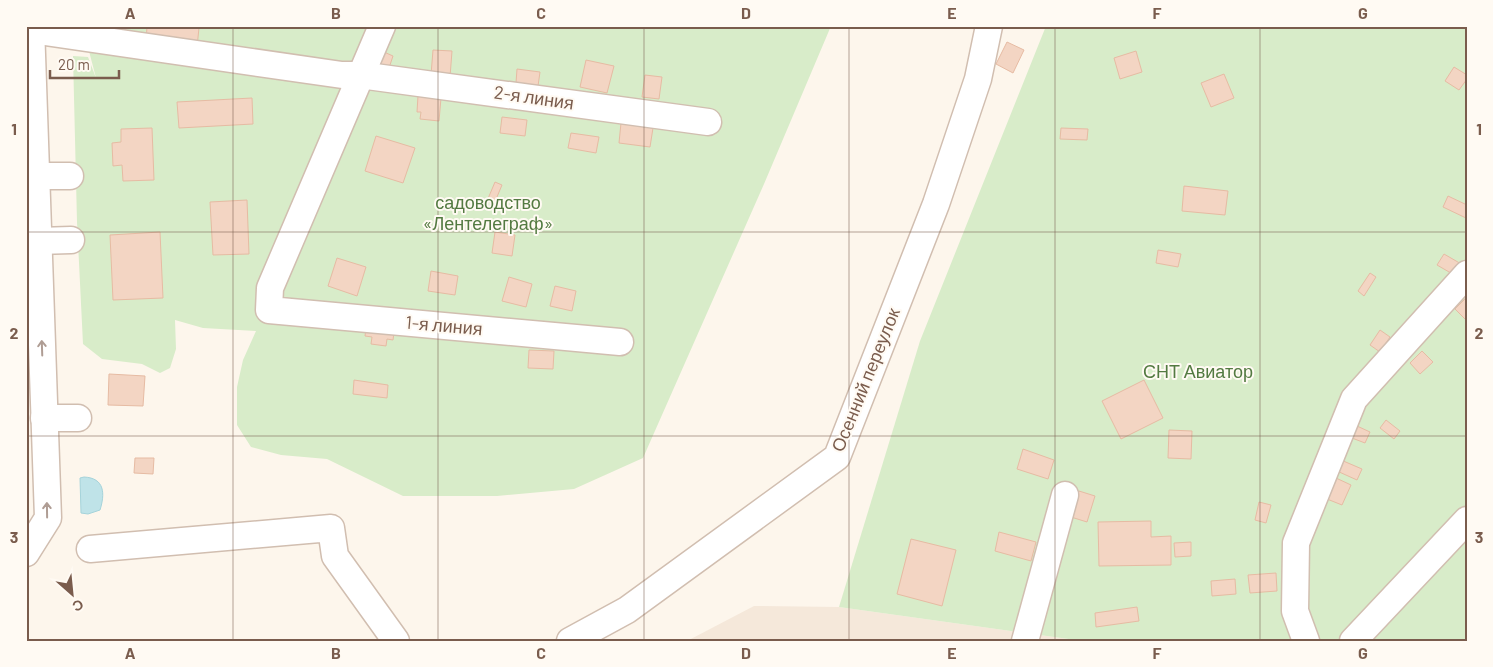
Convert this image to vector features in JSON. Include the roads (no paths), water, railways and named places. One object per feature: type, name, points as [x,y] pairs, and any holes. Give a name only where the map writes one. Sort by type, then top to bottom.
[{"type":"street","points":[[360,75],[382,26]]},
{"type":"street","name":"Осенний переулок","points":[[570,641],[627,610],[837,457],[936,204],[978,79],[990,26]]},
{"type":"street","points":[[26,553],[48,518],[31,28]]},
{"type":"street","name":"2-я линия","points":[[31,28],[342,75],[360,75],[708,122]]},
{"type":"street","name":"1-я линия","points":[[360,75],[270,288],[269,310],[620,342]]},
{"type":"street","points":[[36,176],[70,176]]},
{"type":"street","points":[[38,241],[71,240]]},
{"type":"street","points":[[1306,641],[1295,611],[1296,543],[1354,400],[1467,274]]},
{"type":"street","points":[[44,418],[78,418]]},
{"type":"street","points":[[1025,641],[1065,495]]},
{"type":"street","points":[[1353,641],[1467,520]]},
{"type":"street","points":[[90,549],[331,528],[335,556],[396,641]]},
{"type":"water","points":[[80,478],[96,480],[100,484],[103,493],[100,510],[88,514],[81,513]]},
{"type":"park label","name":"садоводство «Лентелеграф»","points":[[488,213]]},
{"type":"park label","name":"СНТ Авиатор","points":[[1198,372]]}]
